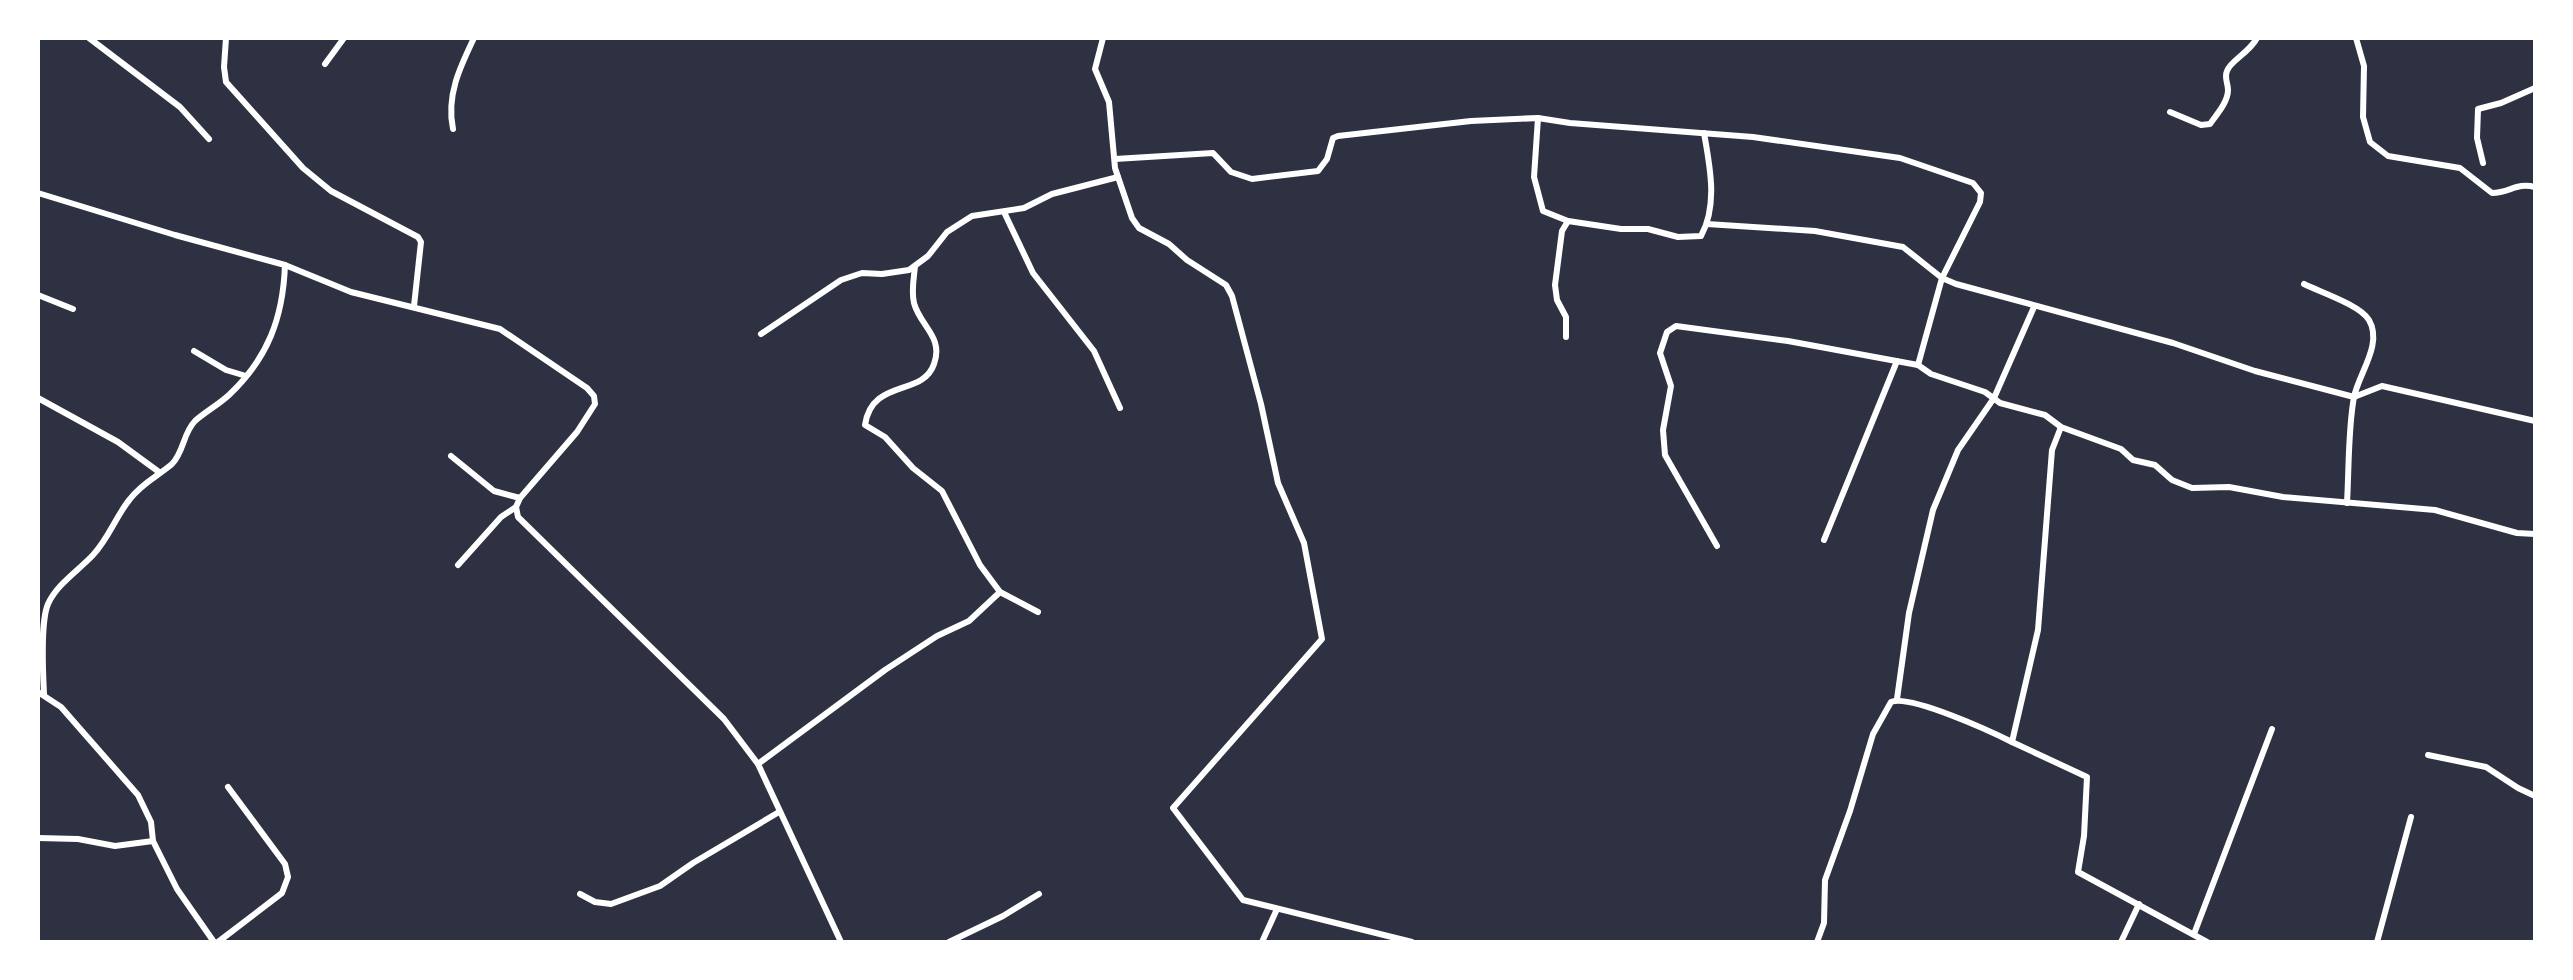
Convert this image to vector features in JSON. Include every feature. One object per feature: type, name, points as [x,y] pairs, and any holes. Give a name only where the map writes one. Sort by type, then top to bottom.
[{"type":"street","points":[[89,38],[180,107],[209,139]]},
{"type":"street","points":[[226,38],[226,82],[303,168],[331,191],[418,237],[421,242],[414,306]]},
{"type":"street","points":[[325,64],[344,38]]},
{"type":"street","points":[[453,129],[450,108],[455,80],[474,38]]},
{"type":"street","points":[[1103,38],[1095,69],[1109,102],[1118,177],[1132,218],[1139,228],[1169,244],[1187,260],[1226,285],[1232,296],[1278,483],[1304,543],[1322,639],[1173,808],[1243,900],[1412,942]]},
{"type":"street","points":[[2170,112],[2201,125],[2210,124],[2226,99],[2225,74],[2229,66],[2250,50],[2257,38]]},
{"type":"street","points":[[2356,38],[2364,66],[2363,117],[2370,142],[2388,156],[2454,165],[2492,193],[2497,194],[2520,184],[2535,187]]},
{"type":"street","points":[[2483,163],[2476,121],[2478,109],[2535,88]]},
{"type":"street","points":[[1115,159],[1213,153],[1231,172],[1258,179],[1318,171],[1327,159],[1333,138],[1338,136],[1471,121],[1538,118],[1753,137],[1900,158],[1973,183],[1981,193],[1980,202],[1942,278],[1918,365]]},
{"type":"street","points":[[1538,118],[1534,177],[1543,211],[1568,221],[1621,229],[1648,229],[1688,238],[1701,236],[1707,224],[1711,177],[1704,133]]},
{"type":"street","points":[[761,334],[841,280],[862,273],[909,270],[960,222],[972,216],[1024,208],[1070,188],[1118,177]]},
{"type":"street","points":[[38,193],[285,265],[351,292],[500,329],[587,388],[594,396],[595,404],[577,432],[520,498],[516,507],[501,517],[458,565]]},
{"type":"street","points":[[1004,212],[1033,273],[1094,351],[1120,408]]},
{"type":"street","points":[[1566,337],[1566,317],[1557,300],[1555,285],[1562,231],[1568,221]]},
{"type":"street","points":[[1707,224],[1815,231],[1903,247],[1942,278],[2034,307],[2173,343],[2255,371],[2354,397],[2382,386],[2535,421]]},
{"type":"street","points":[[228,787],[285,864],[288,877],[282,893],[216,942],[177,889],[153,841],[151,822],[138,795],[61,707],[41,693],[44,617],[59,587],[101,546],[137,490],[172,464],[194,422],[229,395],[246,376],[271,338],[281,314],[285,265]]},
{"type":"street","points":[[915,266],[914,304],[937,345],[935,362],[925,378],[889,391],[875,401],[868,410],[865,425],[885,437],[913,468],[942,491],[980,565],[1000,592],[1038,612]]},
{"type":"street","points":[[2304,284],[2364,312],[2374,332],[2371,351],[2354,397],[2347,503]]},
{"type":"street","points":[[38,295],[73,309]]},
{"type":"street","points":[[1897,699],[1909,613],[1933,510],[1958,450],[1994,398],[2034,307]]},
{"type":"street","points":[[1717,546],[1665,455],[1663,430],[1671,386],[1660,353],[1667,332],[1676,326],[1918,365],[1931,374],[1985,392],[2000,403],[2045,415],[2061,427],[2121,449],[2133,460],[2155,465],[2172,480],[2192,488],[2229,487],[2283,497],[2435,510],[2517,533],[2535,534]]},
{"type":"street","points":[[194,351],[226,370],[246,376]]},
{"type":"street","points":[[1824,540],[1897,361]]},
{"type":"street","points":[[38,398],[118,442],[159,472]]},
{"type":"street","points":[[2012,742],[2038,630],[2052,450],[2061,427]]},
{"type":"street","points":[[451,456],[494,491],[520,498]]},
{"type":"street","points":[[516,507],[518,517],[724,719],[758,764],[841,942]]},
{"type":"street","points":[[758,764],[874,678],[937,636],[969,621],[1000,592]]},
{"type":"street","points":[[1817,942],[1824,923],[1825,880],[1834,850],[1850,811],[1873,734],[1891,702],[1897,699],[1923,706],[2012,742],[2087,777],[2084,836],[2078,872],[2207,942]]},
{"type":"street","points":[[2194,934],[2272,729]]},
{"type":"street","points":[[2428,755],[2481,765],[2535,796]]},
{"type":"street","points":[[580,894],[595,902],[611,904],[660,886],[779,812]]},
{"type":"street","points":[[2377,942],[2411,817]]},
{"type":"street","points":[[38,838],[78,839],[101,846],[153,841]]},
{"type":"street","points":[[949,942],[1003,916],[1039,894]]},
{"type":"street","points":[[2121,942],[2139,904]]},
{"type":"street","points":[[1262,942],[1277,909]]}]
